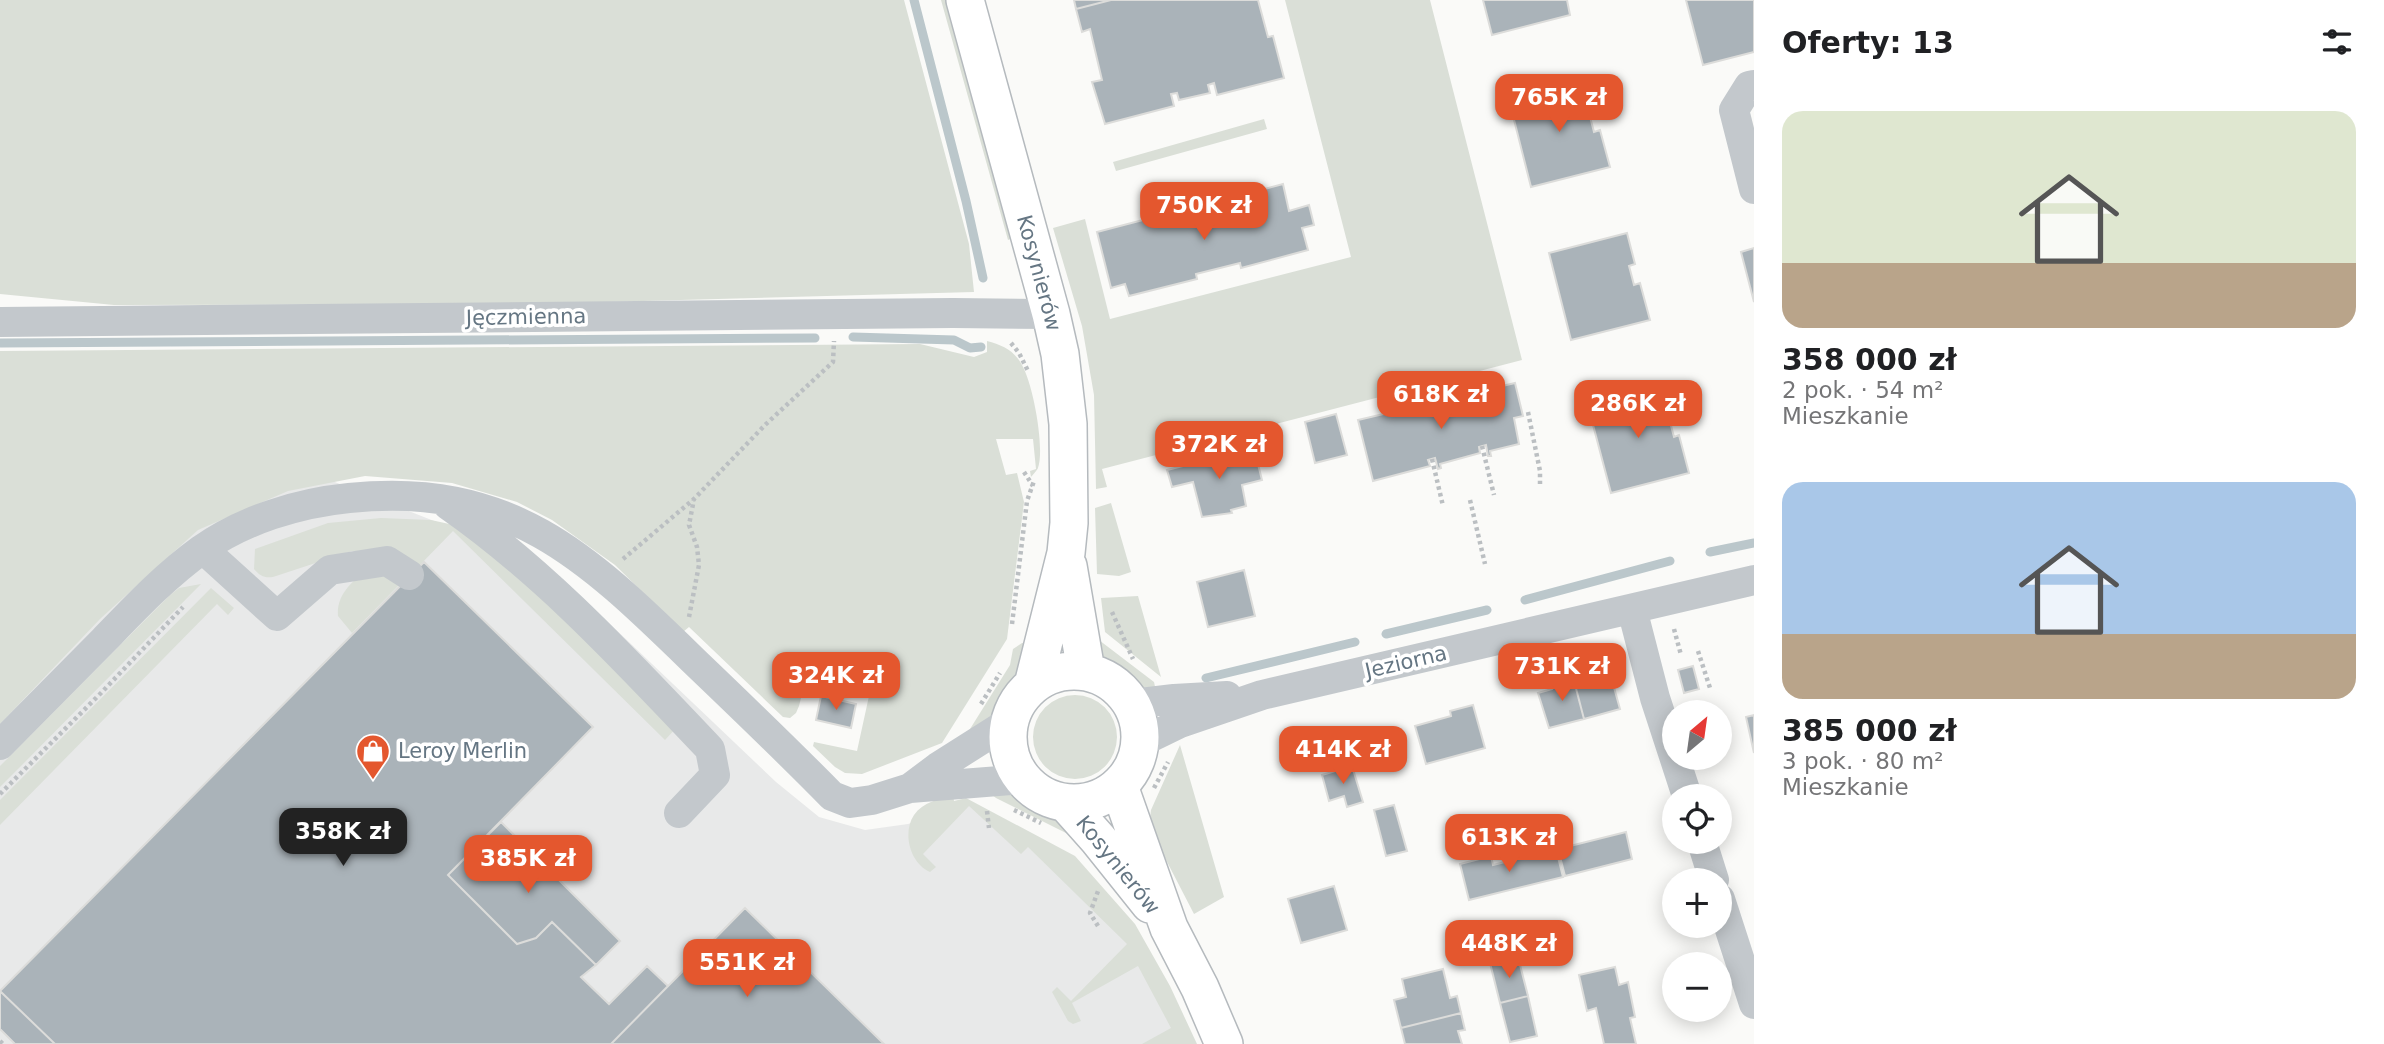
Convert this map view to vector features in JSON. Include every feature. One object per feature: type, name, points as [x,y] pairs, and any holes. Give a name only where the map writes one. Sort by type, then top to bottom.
[{"type":"main road","name":"Kosynierów","points":[[965,0],[1051,314],[1060,354],[1068,424],[1069,523],[1066,553],[1020,674]]},
{"type":"main road","name":"Kosynierów","points":[[1066,553],[1086,671]]},
{"type":"main road","points":[[1086,671],[1104,678],[1120,689],[1132,704],[1155,750],[1134,766],[1135,790],[1085,802],[1066,803],[1042,795],[1024,779],[1013,762],[1008,742],[1009,722],[1018,702],[1020,674],[1086,671]]},
{"type":"main road","name":"Kosynierów","points":[[1135,790],[1169,928]]},
{"type":"main road","name":"Kosynierów","points":[[1066,803],[1169,928],[1200,988],[1224,1044]]},
{"type":"street","points":[[1754,85],[1749,86],[1734,110],[1754,189]]},
{"type":"street","name":"Jęczmienna","points":[[0,322],[1051,314]]},
{"type":"street","points":[[0,745],[158,585],[203,549],[258,519],[322,500],[384,494],[437,498],[489,509],[531,527],[573,552],[606,578],[832,796],[850,803],[872,800],[910,788],[1024,779]]},
{"type":"street","points":[[437,498],[499,541],[593,626],[710,749],[715,775],[679,813]]},
{"type":"street","points":[[203,549],[276,616],[330,570],[387,561],[409,575]]},
{"type":"street","name":"Jeziorna","points":[[1155,750],[1180,723],[1262,695],[1754,580]]},
{"type":"street","points":[[1632,609],[1655,698],[1683,784]]},
{"type":"street","name":"Jeziorna","points":[[1132,704],[1262,695]]},
{"type":"street","points":[[910,788],[1009,722]]},
{"type":"street","points":[[1732,935],[1754,1004]]},
{"type":"path","points":[[1010,342],[1019,353],[1030,376]]},
{"type":"path","points":[[606,578],[625,556],[694,499],[765,425],[833,362]]},
{"type":"path","points":[[1528,412],[1540,471],[1540,484]]},
{"type":"path","points":[[1482,446],[1494,495]]},
{"type":"path","points":[[1432,459],[1443,506]]},
{"type":"path","points":[[1024,472],[1037,492]]},
{"type":"path","points":[[1010,634],[1027,501],[1035,477]]},
{"type":"path","points":[[690,626],[691,602],[699,565],[697,547],[689,525],[694,499]]},
{"type":"path","points":[[1470,500],[1485,565]]},
{"type":"path","points":[[1111,610],[1133,659]]},
{"type":"path","points":[[1673,625],[1681,655]]},
{"type":"path","points":[[1698,651],[1710,688]]},
{"type":"path","points":[[974,714],[1020,674]]},
{"type":"path","points":[[1135,790],[1155,750]]},
{"type":"path","points":[[985,804],[989,828]]},
{"type":"path","points":[[1098,926],[1090,913],[1102,880]]},
{"type":"shaded area","points":[[0,0],[904,0],[969,244],[974,292],[532,304],[114,305],[0,294]]},
{"type":"shaded area","points":[[941,0],[950,0],[1015,237],[1008,240]]},
{"type":"shaded area","points":[[1285,0],[1430,0],[1522,360],[1102,469],[1107,487],[1096,489],[1094,395],[1082,326],[1053,228],[1085,219],[1110,319],[1351,257]]},
{"type":"shaded area","points":[[1264,119],[1267,129],[1116,171],[1113,162]]},
{"type":"shaded area","points":[[987,341],[1003,346],[1011,352],[1019,360],[1026,374],[1037,416],[1040,459],[1038,468],[1031,477],[1030,471],[1036,469],[1033,439],[996,439],[1006,475],[1017,473],[1024,502],[1007,639],[942,743],[862,774],[845,773],[813,746],[814,742],[857,751],[869,696],[805,682],[796,713],[790,718],[783,717],[689,627],[683,632],[615,565],[552,520],[517,502],[452,483],[365,476],[288,491],[198,530],[100,619],[0,724],[0,351],[920,344],[974,357],[987,352]]},
{"type":"shaded area","points":[[0,361],[30,362],[490,543],[568,584],[776,782],[819,817],[865,830],[908,824],[970,804],[1099,897],[1188,1044],[0,1044]]},
{"type":"shaded area","points":[[1111,503],[1131,572],[1119,576],[1097,574],[1095,508]]},
{"type":"shaded area","points":[[381,518],[431,520],[472,529],[677,727],[665,740],[453,531],[417,568],[352,551],[273,577],[262,576],[254,569],[255,549],[328,523]]},
{"type":"shaded area","points":[[373,571],[401,583],[352,633],[338,616],[340,601],[353,582]]},
{"type":"shaded area","points":[[201,584],[0,787],[0,766],[169,596],[179,588]]},
{"type":"shaded area","points":[[211,588],[234,608],[228,615],[217,604],[0,825],[0,800]]},
{"type":"shaded area","points":[[1138,596],[1161,677],[1105,632],[1101,598]]},
{"type":"shaded area","points":[[1095,637],[1154,682],[1156,691],[1128,683],[1115,673],[1102,660]]},
{"type":"shaded area","points":[[1034,642],[1030,670],[1015,685],[988,733],[973,742],[970,729],[1010,665],[1013,649],[1022,643]]},
{"type":"shaded area","points":[[1075,695],[1098,702],[1110,714],[1117,737],[1110,760],[1098,772],[1075,779],[1052,772],[1040,760],[1033,737],[1040,714],[1052,702]]},
{"type":"shaded area","points":[[1180,745],[1224,897],[1194,914],[1149,827],[1151,810]]},
{"type":"shaded area","points":[[986,790],[1012,792],[1037,809],[1054,814],[1080,840],[996,798]]},
{"type":"shaded area","points":[[953,795],[954,801],[966,798],[1075,856],[1135,924],[1170,986],[1197,1044],[1142,1044],[1171,1028],[1138,966],[1072,1003],[1081,1021],[1073,1024],[1068,1021],[1052,992],[1057,987],[1071,1001],[1127,944],[1028,847],[1021,854],[969,806],[923,854],[936,867],[930,872],[923,868],[910,847],[910,822],[922,807]]},
{"type":"building","points":[[1074,0],[1111,0],[1076,9]]},
{"type":"building","points":[[1111,0],[1258,0],[1268,37],[1273,36],[1284,78],[1217,95],[1214,83],[1208,85],[1210,93],[1179,100],[1177,93],[1171,94],[1174,106],[1105,124],[1092,82],[1102,80],[1090,29],[1082,32],[1076,9]]},
{"type":"building","points":[[1483,0],[1567,0],[1570,15],[1492,35]]},
{"type":"building","points":[[1686,0],[1754,0],[1754,52],[1703,65]]},
{"type":"building","points":[[1587,80],[1595,111],[1589,113],[1594,132],[1600,130],[1610,167],[1531,187],[1509,100]]},
{"type":"building","points":[[1283,184],[1289,211],[1309,205],[1314,225],[1302,228],[1308,250],[1241,268],[1240,263],[1196,274],[1197,279],[1129,296],[1125,284],[1111,288],[1097,232],[1162,215],[1163,222],[1178,218],[1180,225],[1187,223],[1186,216],[1221,207],[1223,214],[1231,212],[1229,205],[1243,202],[1242,195]]},
{"type":"building","points":[[1627,233],[1635,264],[1629,266],[1634,285],[1640,283],[1650,320],[1571,340],[1549,253]]},
{"type":"building","points":[[1754,248],[1754,302],[1741,252]]},
{"type":"building","points":[[1515,383],[1523,416],[1514,418],[1519,444],[1490,451],[1491,456],[1488,456],[1486,445],[1479,447],[1480,453],[1440,464],[1441,468],[1438,469],[1435,458],[1428,460],[1430,466],[1373,481],[1358,420]]},
{"type":"building","points":[[1666,386],[1674,416],[1669,418],[1674,437],[1679,435],[1689,473],[1611,493],[1588,406]]},
{"type":"building","points":[[1336,414],[1347,455],[1315,463],[1305,422]]},
{"type":"building","points":[[1254,448],[1262,480],[1242,485],[1246,506],[1231,510],[1232,513],[1202,517],[1193,482],[1172,487],[1167,470]]},
{"type":"building","name":"Leroy Merlin","points":[[424,562],[593,727],[448,875],[517,944],[536,938],[552,922],[596,965],[581,977],[609,1004],[647,966],[668,986],[611,1044],[55,1044],[0,991]]},
{"type":"building","points":[[1244,570],[1255,616],[1208,627],[1197,582]]},
{"type":"building","points":[[1693,666],[1699,689],[1684,693],[1678,670]]},
{"type":"building","points":[[1595,671],[1597,677],[1610,673],[1620,709],[1584,719],[1573,677]]},
{"type":"building","points":[[1573,677],[1584,719],[1549,728],[1538,693],[1552,689],[1551,683]]},
{"type":"building","points":[[821,696],[856,704],[851,728],[816,720]]},
{"type":"building","points":[[1473,705],[1485,748],[1426,764],[1415,726],[1451,716],[1450,711]]},
{"type":"building","points":[[1754,715],[1754,753],[1746,717]]},
{"type":"building","points":[[1352,766],[1363,802],[1347,807],[1344,796],[1329,801],[1322,775]]},
{"type":"building","points":[[1394,805],[1407,851],[1386,856],[1374,810]]},
{"type":"building","points":[[501,822],[620,941],[596,965],[552,922],[536,938],[517,944],[448,875]]},
{"type":"building","points":[[1626,832],[1632,859],[1565,876],[1558,849]]},
{"type":"building","points":[[1556,849],[1563,877],[1469,900],[1460,864],[1491,856],[1493,865]]},
{"type":"building","points":[[1334,886],[1347,930],[1301,943],[1288,899]]},
{"type":"building","points":[[745,908],[884,1044],[611,1044]]},
{"type":"building","points":[[1518,957],[1528,996],[1500,1003],[1490,963]]},
{"type":"building","points":[[1615,967],[1619,985],[1628,982],[1635,1017],[1630,1018],[1636,1044],[1604,1044],[1596,1008],[1587,1011],[1579,975]]},
{"type":"building","points":[[1443,969],[1450,998],[1457,996],[1461,1013],[1401,1028],[1394,1000],[1406,997],[1402,979]]},
{"type":"building","points":[[0,991],[55,1044],[15,1044],[0,1029]]},
{"type":"building","points":[[1528,996],[1537,1036],[1510,1042],[1500,1003]]},
{"type":"building","points":[[1461,1013],[1465,1030],[1458,1031],[1462,1044],[1405,1044],[1401,1028]]},
{"type":"waterway","points":[[914,0],[983,278]]},
{"type":"waterway","points":[[853,337],[954,340],[970,348],[981,347]]},
{"type":"waterway","points":[[0,343],[815,338]]},
{"type":"waterway","points":[[1710,552],[1754,543]]},
{"type":"waterway","points":[[1525,600],[1670,561]]},
{"type":"waterway","points":[[1386,634],[1487,610]]},
{"type":"waterway","points":[[1206,678],[1355,642]]},
{"type":"place","name":"Leroy Merlin","points":[[373,781]]}]
